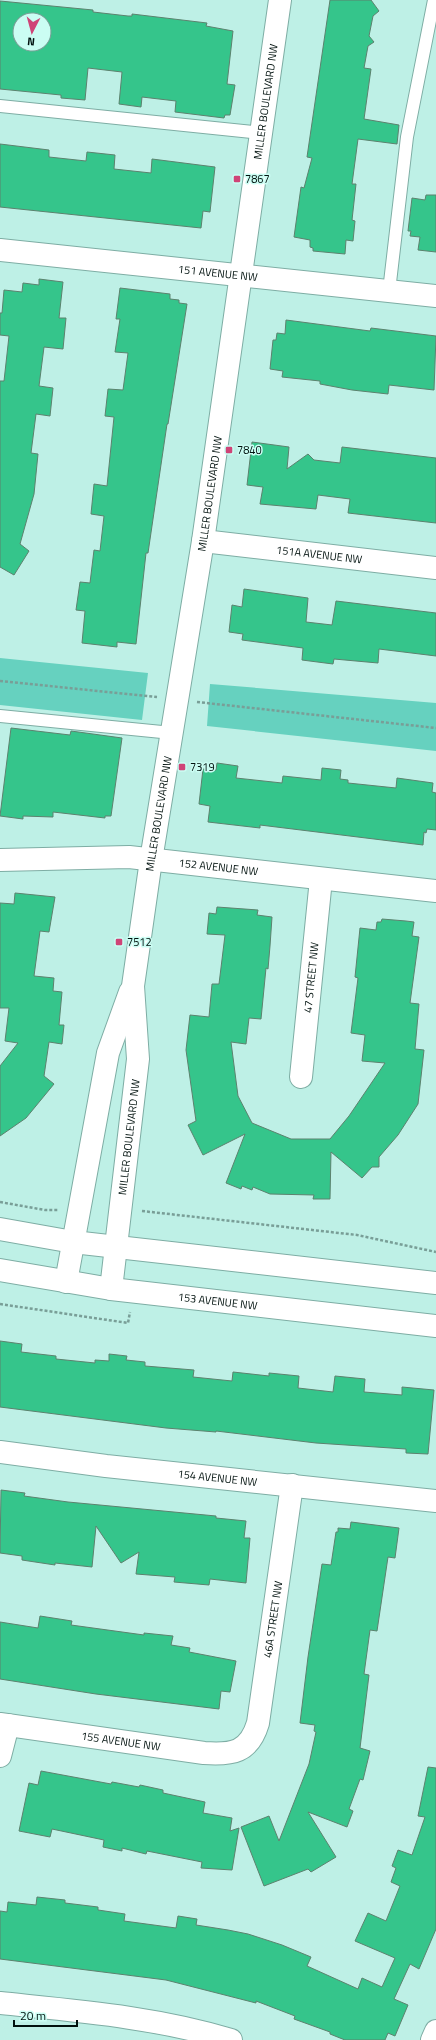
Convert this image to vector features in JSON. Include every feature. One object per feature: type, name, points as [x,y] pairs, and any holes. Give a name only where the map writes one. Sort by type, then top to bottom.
[{"type":"street","name":"MILLER BOULEVARD NW","points":[[111,1289],[138,1059],[133,986],[150,860],[178,700],[203,541],[239,276],[262,133],[280,0]]},
{"type":"street","name":"151 AVENUE NW","points":[[0,250],[436,296]]},
{"type":"street","name":"151A AVENUE NW","points":[[203,541],[436,568]]},
{"type":"street","name":"152 AVENUE NW","points":[[0,860],[118,857],[436,891]]},
{"type":"street","name":"47 STREET NW","points":[[301,1077],[321,879]]},
{"type":"street","name":"MILLER BOULEVARD NW","points":[[66,1282],[108,1053],[133,986]]},
{"type":"street","points":[[0,1229],[73,1242],[436,1283]]},
{"type":"street","name":"153 AVENUE NW","points":[[0,1270],[111,1289],[436,1326]]},
{"type":"street","name":"154 AVENUE NW","points":[[0,1452],[106,1466],[436,1501]]},
{"type":"street","name":"46A STREET NW","points":[[242,1749],[249,1743],[258,1723],[292,1485]]},
{"type":"street","points":[[0,1756],[4,1724]]},
{"type":"street","name":"155 AVENUE NW","points":[[4,1724],[204,1753],[228,1753],[242,1749]]},
{"type":"street","points":[[0,2003],[175,2025],[231,2040]]},
{"type":"street","points":[[432,2040],[436,2031]]},
{"type":"lane","points":[[389,291],[407,138],[434,0]]},
{"type":"lane","points":[[0,106],[262,133]]},
{"type":"lane","points":[[0,716],[172,733]]},
{"type":"path","points":[[0,681],[436,728]]},
{"type":"path","points":[[146,1212],[357,1235],[436,1252]]},
{"type":"path","points":[[0,1304],[128,1323]]},
{"type":"green space","points":[[0,658],[148,673],[142,720],[0,705]]},
{"type":"green space","points":[[210,684],[436,703],[436,751],[207,726]]},
{"type":"building","points":[[330,0],[371,0],[379,11],[373,16],[369,36],[374,42],[368,46],[364,68],[371,69],[364,119],[399,125],[397,144],[358,139],[352,184],[356,184],[352,220],[355,221],[353,241],[346,240],[345,254],[313,251],[313,248],[310,247],[310,240],[294,237],[301,187],[304,188],[312,158],[307,157]]},
{"type":"building","points":[[0,1],[93,10],[93,12],[128,16],[132,16],[132,14],[207,23],[206,26],[233,31],[227,84],[235,85],[230,115],[225,115],[224,118],[175,112],[176,101],[142,97],[141,107],[119,104],[122,72],[88,68],[85,100],[61,98],[61,95],[0,89]]},
{"type":"building","points":[[0,144],[49,150],[49,157],[86,161],[87,152],[115,155],[114,169],[151,173],[152,159],[215,167],[210,212],[203,211],[201,228],[0,207]]},
{"type":"building","points":[[426,195],[436,195],[436,252],[418,250],[420,237],[410,236],[411,231],[408,231],[412,198],[425,200]]},
{"type":"building","points":[[39,279],[63,282],[59,318],[66,318],[63,349],[44,347],[39,386],[53,388],[50,416],[36,414],[31,453],[38,454],[34,494],[20,544],[29,551],[14,575],[0,567],[0,381],[4,381],[9,336],[0,335],[0,313],[2,313],[4,290],[22,292],[23,283],[39,285]]},
{"type":"building","points":[[120,288],[170,294],[170,299],[179,300],[179,303],[187,304],[148,553],[146,553],[136,644],[117,642],[117,647],[82,643],[85,611],[76,610],[80,582],[90,583],[94,550],[100,551],[104,516],[91,514],[94,484],[107,486],[114,417],[105,416],[108,389],[123,390],[128,353],[115,352],[120,319],[116,319]]},
{"type":"building","points":[[286,320],[370,331],[371,328],[436,336],[434,390],[389,385],[388,394],[352,390],[320,384],[320,381],[282,377],[283,371],[270,369],[273,340],[276,340],[277,333],[285,334]]},
{"type":"building","points":[[252,442],[289,447],[287,469],[308,454],[314,460],[340,463],[342,447],[436,458],[436,523],[348,513],[350,499],[318,495],[316,509],[260,504],[263,487],[247,485]]},
{"type":"building","points":[[244,589],[308,598],[306,622],[332,625],[336,601],[436,613],[436,656],[379,649],[378,663],[334,659],[333,664],[302,660],[303,648],[242,640],[243,634],[229,632],[232,605],[242,607]]},
{"type":"building","points":[[11,728],[70,735],[71,731],[122,738],[111,816],[105,816],[105,818],[53,812],[53,817],[23,816],[23,819],[0,816]]},
{"type":"building","points":[[217,763],[238,766],[236,778],[282,783],[283,776],[321,780],[322,768],[341,770],[340,779],[348,780],[348,783],[396,788],[397,778],[433,783],[432,792],[436,793],[436,830],[427,829],[426,833],[424,832],[423,845],[260,825],[260,828],[208,822],[210,806],[199,804],[203,769],[216,770]]},
{"type":"building","points":[[15,893],[55,897],[49,932],[40,931],[34,976],[54,978],[53,991],[62,992],[59,1025],[64,1025],[62,1044],[49,1042],[44,1076],[54,1084],[26,1118],[0,1136],[0,1066],[18,1043],[5,1041],[9,1008],[0,1008],[0,903],[14,904]]},
{"type":"building","points":[[217,907],[258,910],[257,915],[272,917],[268,969],[266,968],[261,1019],[249,1018],[246,1044],[231,1042],[238,1096],[252,1123],[291,1139],[330,1139],[349,1116],[385,1063],[362,1061],[365,1035],[351,1033],[358,978],[355,977],[360,928],[376,930],[377,922],[381,922],[382,919],[414,922],[412,936],[419,937],[410,1003],[419,1004],[415,1049],[424,1050],[418,1104],[398,1135],[379,1157],[379,1167],[372,1167],[362,1178],[331,1152],[330,1199],[313,1199],[314,1195],[270,1194],[253,1187],[252,1190],[242,1186],[241,1189],[226,1183],[245,1134],[203,1155],[188,1125],[196,1121],[186,1050],[190,1015],[209,1017],[212,984],[219,984],[225,935],[207,934],[209,913],[216,914]]},
{"type":"building","points":[[0,1341],[22,1344],[21,1352],[56,1356],[56,1359],[95,1363],[95,1360],[109,1361],[109,1354],[127,1356],[126,1360],[145,1362],[145,1366],[194,1370],[193,1377],[232,1381],[233,1372],[269,1376],[269,1373],[299,1376],[298,1388],[333,1392],[335,1376],[365,1379],[364,1392],[402,1395],[402,1387],[434,1390],[428,1454],[406,1453],[406,1449],[316,1443],[216,1431],[166,1428],[0,1407]]},
{"type":"building","points":[[1,1490],[25,1493],[24,1496],[68,1502],[216,1516],[216,1518],[246,1521],[244,1538],[250,1538],[246,1583],[210,1579],[209,1585],[174,1582],[175,1577],[136,1574],[139,1552],[121,1563],[96,1526],[92,1567],[55,1563],[55,1565],[22,1560],[22,1556],[0,1553]]},
{"type":"building","points":[[351,1522],[399,1528],[395,1558],[388,1557],[377,1631],[370,1630],[364,1674],[369,1675],[360,1748],[370,1751],[363,1780],[360,1779],[349,1809],[353,1811],[347,1827],[308,1812],[336,1857],[311,1872],[308,1869],[264,1886],[241,1827],[269,1816],[279,1841],[309,1764],[316,1732],[314,1731],[315,1725],[300,1723],[322,1564],[331,1565],[336,1532],[338,1532],[338,1528],[350,1529]]},
{"type":"building","points":[[40,1616],[72,1621],[71,1625],[144,1635],[144,1633],[173,1636],[171,1645],[190,1648],[189,1652],[236,1661],[230,1692],[221,1691],[219,1709],[96,1694],[0,1679],[0,1622],[38,1628]]},
{"type":"building","points":[[428,1767],[436,1768],[436,1929],[419,1969],[410,1964],[394,1999],[408,2005],[395,2036],[388,2033],[385,2040],[345,2040],[330,2034],[330,2032],[294,2019],[295,2016],[256,2001],[256,2003],[166,1980],[0,1959],[0,1911],[7,1912],[8,1902],[36,1905],[37,1897],[65,1900],[65,1903],[98,1907],[98,1910],[125,1914],[124,1921],[176,1928],[178,1916],[197,1919],[196,1925],[248,1934],[282,1945],[311,1957],[307,1966],[358,1989],[362,1978],[382,1987],[395,1958],[355,1941],[368,1913],[386,1921],[400,1886],[391,1882],[396,1868],[392,1866],[398,1850],[412,1855],[425,1817],[418,1816]]},
{"type":"building","points":[[41,1771],[111,1784],[112,1782],[139,1787],[140,1785],[163,1790],[163,1793],[205,1802],[203,1813],[232,1818],[230,1831],[239,1828],[232,1870],[201,1868],[202,1862],[147,1851],[146,1854],[122,1848],[122,1851],[103,1847],[104,1840],[52,1829],[50,1837],[19,1831],[29,1783],[38,1785]]},
{"type":"place","name":"7867","points":[[237,179]]},
{"type":"place","name":"7840","points":[[229,450]]},
{"type":"place","name":"7319","points":[[182,767]]},
{"type":"place","name":"7512","points":[[119,942]]}]
